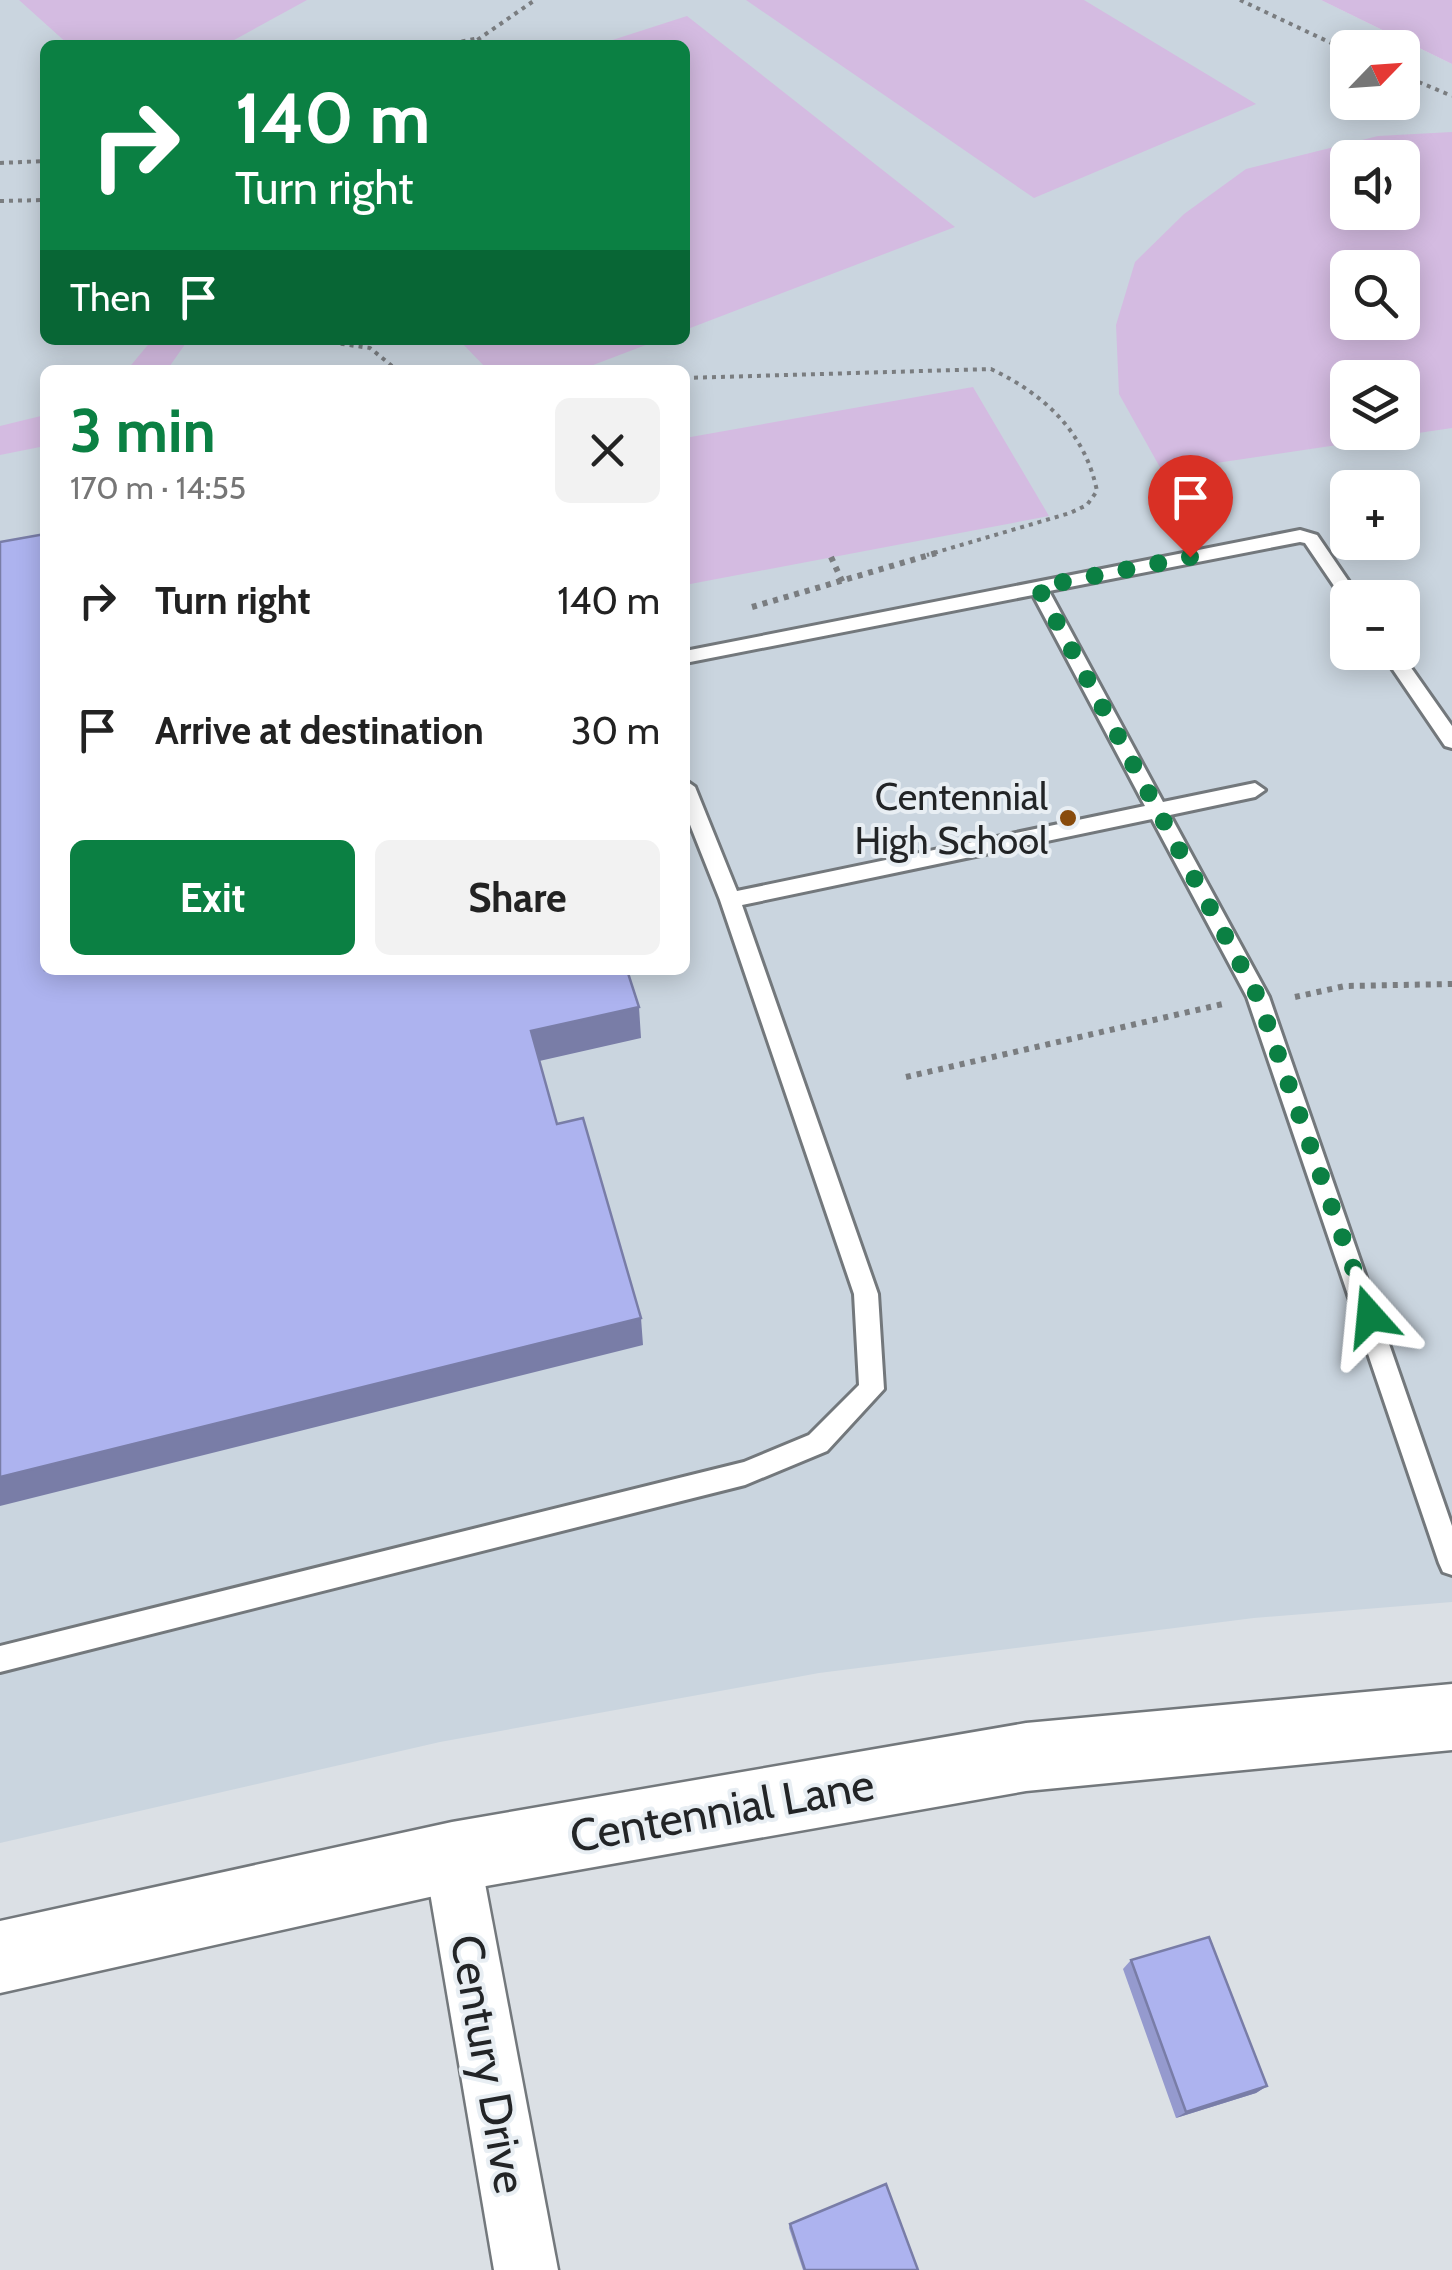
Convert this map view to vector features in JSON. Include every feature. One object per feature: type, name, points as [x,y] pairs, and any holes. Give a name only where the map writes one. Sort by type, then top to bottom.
[{"type":"street","name":"Centennial Lane","points":[[0,1957],[452,1858],[1026,1757],[1452,1718]]},
{"type":"street","name":"Century Drive","points":[[452,1858],[526,2270]]},
{"type":"lane","points":[[690,655],[1300,536],[1315,544],[1339,580]]},
{"type":"lane","points":[[1038,587],[1258,997],[1452,1562]]},
{"type":"lane","points":[[1403,670],[1452,740]]},
{"type":"lane","points":[[730,900],[1256,790]]},
{"type":"lane","points":[[0,1659],[745,1474],[818,1443],[872,1389],[866,1294],[730,900],[690,799]]},
{"type":"path","points":[[477,40],[534,0]]},
{"type":"path","points":[[1240,0],[1330,42]]},
{"type":"path","points":[[470,40],[480,38]]},
{"type":"path","points":[[1420,83],[1452,96]]},
{"type":"path","points":[[0,163],[40,161]]},
{"type":"path","points":[[0,201],[40,200]]},
{"type":"path","points":[[361,345],[380,350],[393,365]]},
{"type":"path","points":[[690,378],[991,369],[1021,381],[1053,405],[1095,474],[1097,491],[1086,505],[1070,513],[737,611]]},
{"type":"path","points":[[906,1078],[1258,997],[1290,998],[1345,986],[1452,984]]},
{"type":"shaded area","name":"Centennial High School","points":[[0,0],[1321,0],[1382,30],[1330,30],[1330,120],[1420,120],[1420,48],[1452,64],[1452,1602],[1254,1618],[819,1673],[440,1742],[0,1843]]},
{"type":"shaded area","points":[[19,0],[307,0],[234,40],[63,40]]},
{"type":"shaded area","points":[[746,0],[1084,0],[1256,104],[1034,198]]},
{"type":"shaded area","points":[[1321,0],[1452,0],[1452,64],[1420,48],[1420,30],[1382,30]]},
{"type":"shaded area","points":[[687,16],[955,227],[690,328],[690,40],[613,40]]},
{"type":"shaded area","points":[[1452,132],[1452,428],[1420,433],[1420,360],[1330,360],[1330,446],[1162,471],[1119,394],[1116,325],[1135,262],[1184,214],[1246,169],[1330,148],[1330,230],[1420,230],[1420,140],[1362,140]]},
{"type":"shaded area","points":[[148,345],[184,345],[170,365],[131,365]]},
{"type":"shaded area","points":[[464,345],[646,345],[593,365],[483,365]]},
{"type":"shaded area","points":[[973,387],[1049,516],[690,584],[690,437]]},
{"type":"shaded area","points":[[40,416],[40,447],[0,455],[0,426]]},
{"type":"building","points":[[40,535],[40,975],[629,975],[639,1007],[531,1031],[557,1124],[583,1118],[641,1318],[0,1477],[0,542]]},
{"type":"building","points":[[1209,1937],[1267,2086],[1186,2112],[1131,1960]]},
{"type":"building","points":[[886,2184],[918,2270],[805,2270],[790,2224]]},
{"type":"place","name":"Centennial High School","points":[[1068,818]]},
{"type":"route","points":[[1190,557],[1038,587],[1258,997],[1370,1316]]}]
